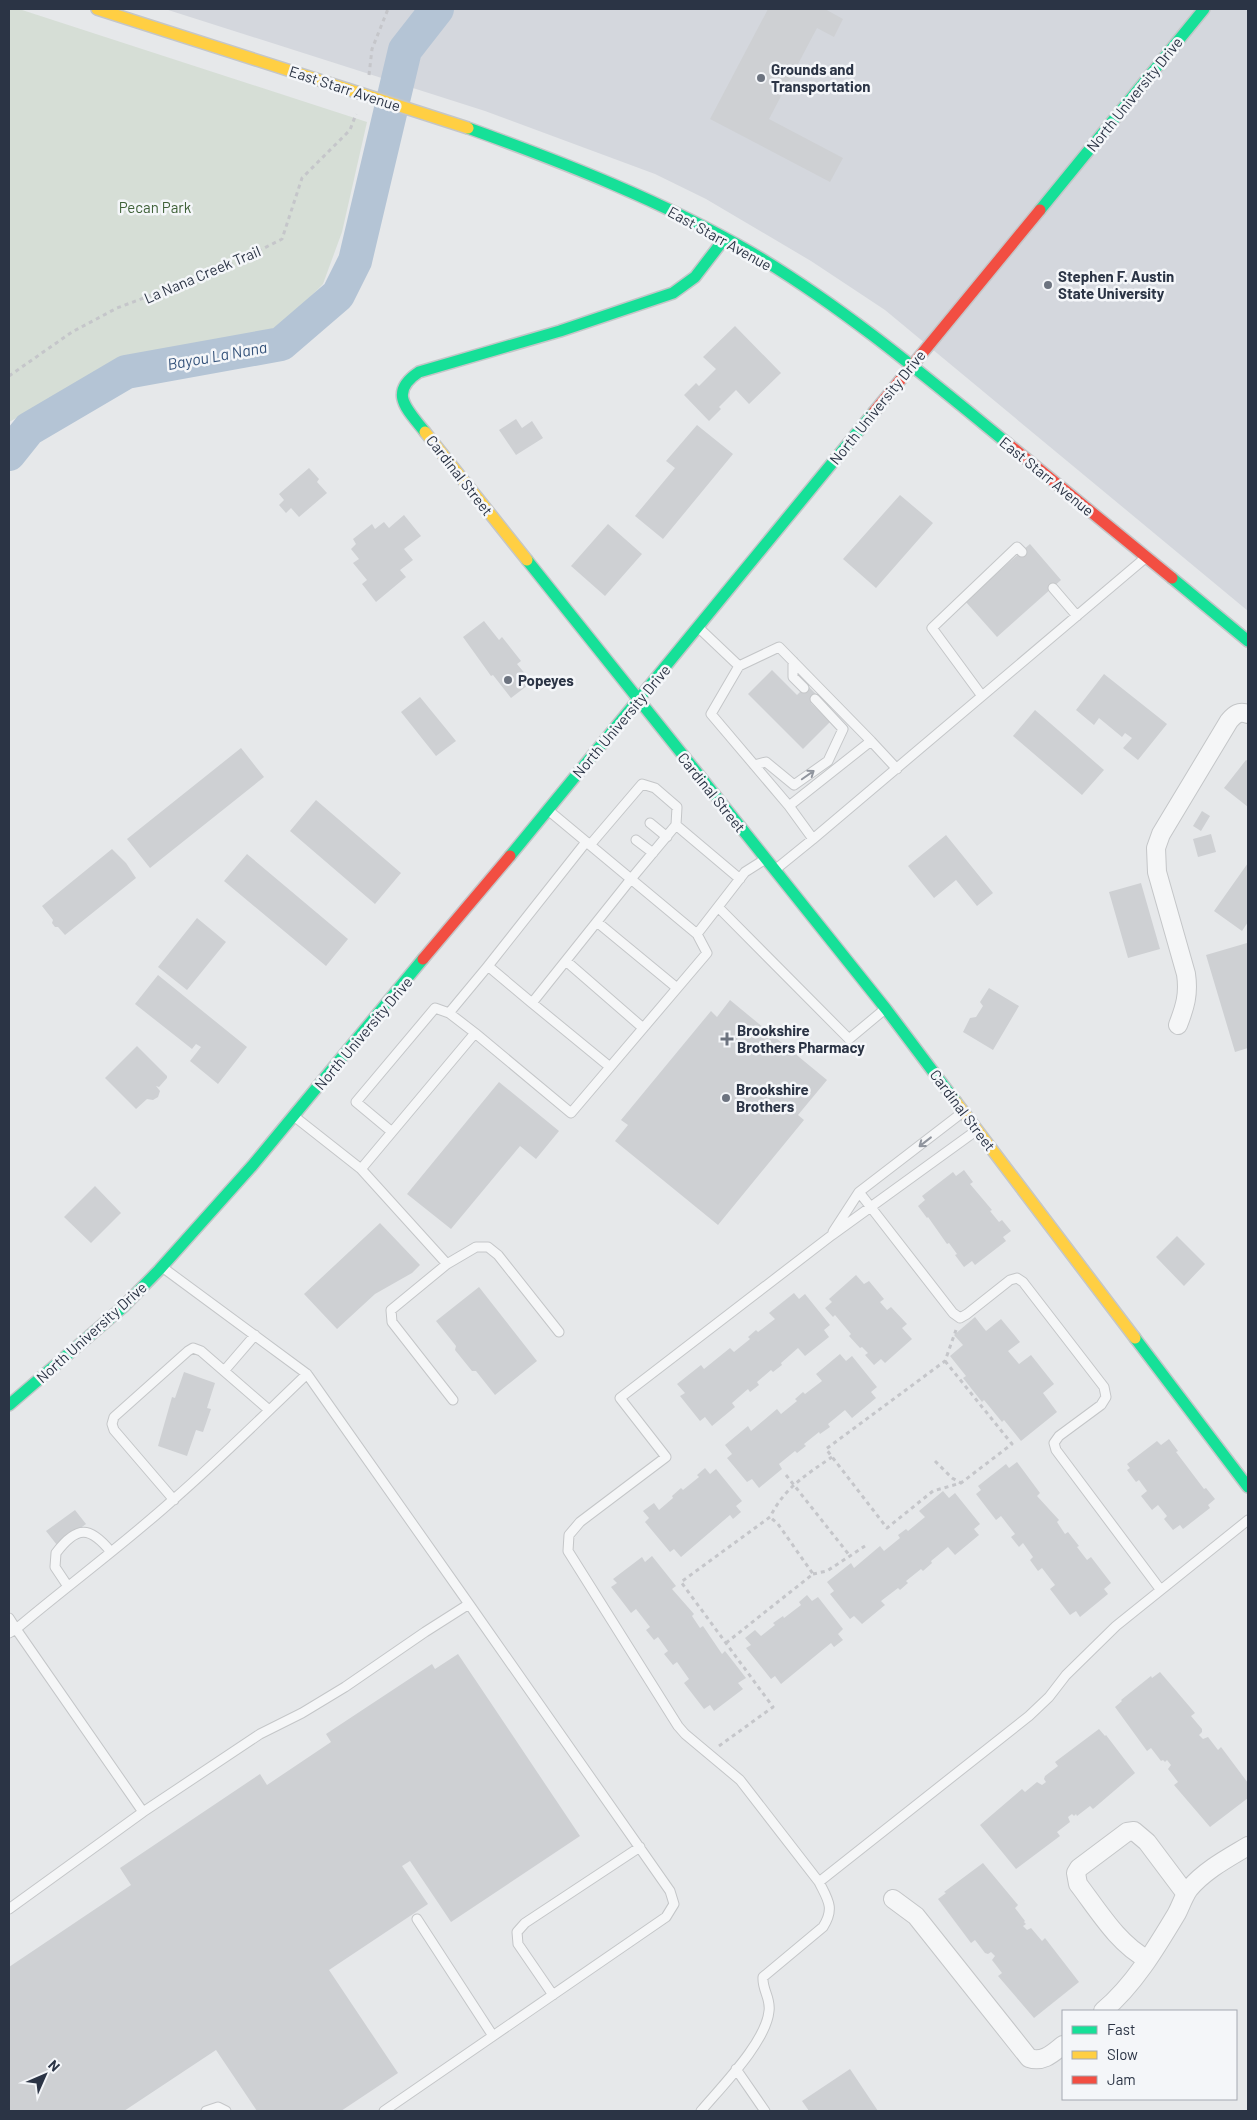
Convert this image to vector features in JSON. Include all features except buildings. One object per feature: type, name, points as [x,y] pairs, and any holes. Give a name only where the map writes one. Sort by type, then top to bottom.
[{"type":"main road","name":"East Starr Avenue","points":[[97,9],[468,128],[552,158],[629,190],[725,238],[818,296],[912,365],[1248,640]]},
{"type":"main road","name":"North University Drive","points":[[9,1405],[88,1338],[162,1266],[246,1173],[638,701],[1204,9]]},
{"type":"main road","name":"Cardinal Street","points":[[725,238],[695,276],[673,293],[560,331],[424,369],[410,377],[402,390],[402,397],[408,411],[886,1009],[1248,1487]]},
{"type":"street","points":[[1178,1025],[1188,997],[1188,987],[1157,872],[1156,848],[1161,834],[1229,721],[1234,714],[1240,712],[1248,714]]},
{"type":"street","points":[[1147,1960],[1136,1953],[1125,1942],[1078,1884],[1076,1878],[1079,1868],[1127,1832],[1134,1831],[1147,1842],[1186,1894]]},
{"type":"street","points":[[1104,2010],[1126,1990],[1177,1912],[1186,1894],[1199,1879],[1211,1869],[1248,1846]]},
{"type":"street","points":[[893,1899],[916,1916],[1029,2058],[1036,2061],[1045,2058],[1062,2045]]},
{"type":"lane","points":[[982,696],[932,628],[1017,547],[1022,552]]},
{"type":"lane","points":[[775,870],[1146,557]]},
{"type":"lane","points":[[1053,588],[1076,616]]},
{"type":"lane","points":[[698,627],[739,666]]},
{"type":"lane","points":[[813,839],[789,806],[711,714],[739,666],[779,647],[897,768]]},
{"type":"lane","points":[[793,661],[793,677],[804,688]]},
{"type":"lane","points":[[754,764],[766,762],[794,785],[828,761],[843,729],[815,699]]},
{"type":"lane","points":[[789,806],[871,741]]},
{"type":"lane","points":[[449,1013],[588,844],[616,822],[630,805],[642,784],[655,788],[677,807],[676,826],[532,1003]]},
{"type":"lane","points":[[392,1132],[356,1102],[435,1008],[449,1013],[475,1033],[571,1113],[707,953],[697,934],[548,810]]},
{"type":"lane","points":[[650,823],[667,837]]},
{"type":"lane","points":[[676,826],[740,879]]},
{"type":"lane","points":[[636,840],[652,854]]},
{"type":"lane","points":[[697,934],[746,872],[766,858]]},
{"type":"lane","points":[[719,908],[849,1039],[886,1009]]},
{"type":"lane","points":[[597,922],[677,988]]},
{"type":"lane","points":[[566,961],[644,1028]]},
{"type":"lane","points":[[488,966],[610,1067]]},
{"type":"lane","points":[[361,1169],[475,1033]]},
{"type":"lane","points":[[832,1235],[859,1192],[964,1112]]},
{"type":"lane","points":[[294,1116],[361,1169],[447,1264]]},
{"type":"lane","points":[[701,2111],[760,2039],[767,2020],[770,2001],[762,1986],[763,1977],[822,1927],[828,1919],[830,1909],[819,1882],[740,1780],[678,1726],[572,1560],[568,1551],[568,1542],[572,1530],[580,1522],[666,1458],[620,1398],[832,1235],[977,1130]]},
{"type":"lane","points":[[859,1192],[953,1313],[960,1318],[1010,1280],[1017,1278],[1023,1282],[1104,1387],[1106,1397],[1101,1405],[1059,1436],[1054,1443],[1056,1450],[1160,1588]]},
{"type":"lane","points":[[453,1400],[392,1322],[391,1310],[447,1264],[476,1247],[488,1247],[498,1255],[559,1332]]},
{"type":"lane","points":[[162,1266],[306,1374],[670,1890],[674,1904],[666,1916],[384,2111]]},
{"type":"lane","points":[[224,1371],[255,1336]]},
{"type":"lane","points":[[174,1500],[114,1430],[112,1424],[114,1417],[193,1348],[200,1351],[269,1410]]},
{"type":"lane","points":[[12,1631],[174,1500],[306,1374]]},
{"type":"lane","points":[[819,1882],[1029,1716],[1049,1697],[1066,1675],[1116,1626],[1160,1588],[1216,1547],[1248,1520]]},
{"type":"lane","points":[[67,1585],[55,1568],[55,1561],[56,1553],[72,1538],[82,1533],[92,1533],[99,1538],[110,1552]]},
{"type":"lane","points":[[9,1909],[144,1812],[260,1734],[302,1713],[345,1687],[469,1604]]},
{"type":"lane","points":[[9,1618],[12,1631],[144,1812]]},
{"type":"lane","points":[[553,1995],[518,1944],[518,1932],[525,1923],[640,1847]]},
{"type":"lane","points":[[416,1919],[493,2036]]},
{"type":"lane","points":[[736,2069],[765,2111]]},
{"type":"lane","points":[[206,2111],[218,2107],[226,2111]]},
{"type":"path","points":[[372,49],[388,9]]},
{"type":"path","name":"La Nana Creek Trail","points":[[9,376],[72,332],[117,308],[227,267],[282,239],[302,178],[350,130]]},
{"type":"path","points":[[944,1361],[1012,1444],[961,1483],[933,1492],[887,1528],[826,1448],[944,1361],[960,1318]]},
{"type":"path","points":[[716,1748],[773,1707],[682,1582],[770,1516],[778,1502],[794,1484],[832,1457]]},
{"type":"path","points":[[935,1462],[952,1478],[961,1483]]},
{"type":"path","points":[[786,1474],[850,1556]]},
{"type":"path","points":[[770,1516],[778,1524],[813,1574]]},
{"type":"path","points":[[726,1643],[813,1574],[827,1571],[865,1546]]},
{"type":"shaded area","name":"Stephen F. Austin State University","points":[[165,9],[1248,9],[1248,611],[885,310],[811,261],[706,199],[655,174],[485,111]]},
{"type":"green space","name":"Pecan Park","points":[[9,9],[19,9],[367,122],[342,232],[323,284],[282,326],[263,338],[123,361],[9,422]]},
{"type":"waterway","name":"Bayou La Nana","points":[[9,454],[29,429],[126,372],[281,344],[338,295],[355,261],[405,50],[437,9]]},
{"type":"traffic: fast","points":[[1040,210],[1204,9]]},
{"type":"traffic: fast","points":[[468,128],[613,184],[683,216],[752,253],[851,319],[1007,443]]},
{"type":"traffic: fast","points":[[425,432],[407,409],[402,394],[409,380],[419,372],[560,331],[673,293],[695,277],[725,238]]},
{"type":"traffic: fast","points":[[510,856],[874,412]]},
{"type":"traffic: fast","points":[[527,560],[886,1009],[956,1102]]},
{"type":"traffic: fast","points":[[1172,578],[1248,641]]},
{"type":"traffic: fast","points":[[9,1405],[123,1307],[159,1270],[252,1166],[423,959]]},
{"type":"traffic: fast","points":[[1135,1338],[1248,1487]]},
{"type":"traffic: slow","points":[[97,9],[347,89]]},
{"type":"traffic: slow","points":[[347,89],[468,128]]},
{"type":"traffic: slow","points":[[425,432],[527,560]]},
{"type":"traffic: slow","points":[[956,1102],[1135,1338]]},
{"type":"traffic: jam","points":[[874,412],[1040,210]]},
{"type":"traffic: jam","points":[[1007,443],[1172,578]]},
{"type":"traffic: jam","points":[[423,959],[510,856]]},
{"type":"place","name":"Grounds and Transportation","points":[[761,78]]},
{"type":"place","name":"Stephen F. Austin State University","points":[[1048,285]]},
{"type":"place","name":"Popeyes","points":[[508,680]]},
{"type":"place","name":"Brookshire Brothers Pharmacy","points":[[727,1039]]},
{"type":"place","name":"Brookshire Brothers","points":[[726,1098]]}]
